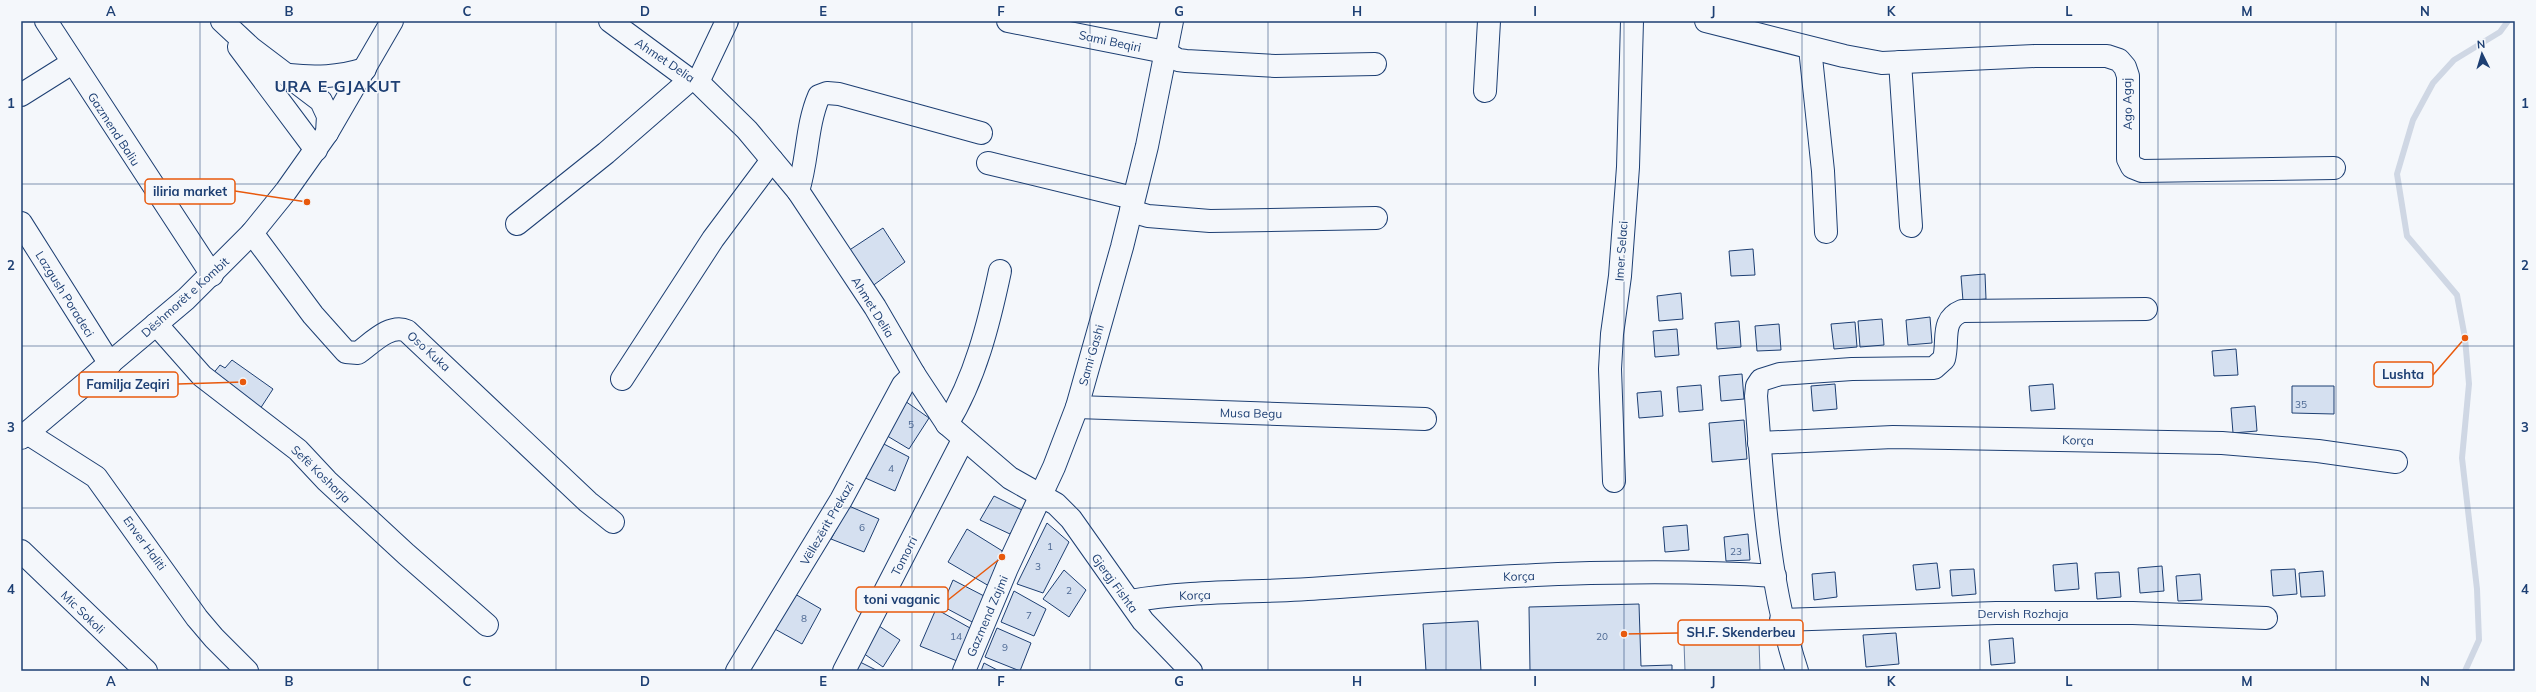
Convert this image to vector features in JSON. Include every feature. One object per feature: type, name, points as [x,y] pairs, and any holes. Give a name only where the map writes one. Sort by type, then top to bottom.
[{"type":"street","name":"Gazmend Baliu","points":[[46,21],[72,64],[212,275]]},
{"type":"street","points":[[222,21],[251,48],[289,75],[321,101],[328,116],[321,142]]},
{"type":"street","points":[[222,21],[321,142]]},
{"type":"street","name":"Dëshmorët e Kombit","points":[[24,436],[110,364],[212,275],[252,233],[286,191],[321,142],[365,70],[392,21]]},
{"type":"street","name":"Ahmet Delia","points":[[610,21],[694,81],[747,130],[798,191],[875,307],[914,374],[947,424],[963,440],[1010,478],[1040,495]]},
{"type":"street","points":[[517,224],[694,81],[727,21]]},
{"type":"street","name":"Sami Beqiri","points":[[1008,21],[1165,52],[1178,60],[1275,66],[1375,64]]},
{"type":"street","name":"Sami Gashi","points":[[1040,495],[1054,467],[1077,407],[1132,205],[1172,21]]},
{"type":"street","points":[[1485,91],[1489,21]]},
{"type":"street","name":"Imer Selaci","points":[[1614,481],[1611,341],[1620,276],[1628,167],[1632,21]]},
{"type":"street","name":"Ago Agaj","points":[[1706,21],[1731,24],[1810,48],[1882,63],[2035,56],[2107,56],[2119,60],[2125,67],[2128,76],[2128,159],[2132,167],[2142,171],[2334,168]]},
{"type":"street","points":[[1810,48],[1823,164],[1826,232]]},
{"type":"street","points":[[1900,62],[1912,226]]},
{"type":"street","points":[[21,94],[72,64]]},
{"type":"street","points":[[289,75],[320,78],[344,75],[365,70]]},
{"type":"street","points":[[798,191],[804,171],[814,107],[819,96],[827,93],[839,94],[981,133]]},
{"type":"street","points":[[622,378],[713,239],[772,160]]},
{"type":"street","points":[[988,163],[1132,205],[1170,219],[1210,221],[1376,218]]},
{"type":"street","name":"Lazgush Poradeci","points":[[21,223],[110,364]]},
{"type":"street","name":"Oso Kuka","points":[[252,233],[313,315],[346,352],[358,353],[391,330],[399,328],[406,331],[588,502],[613,522]]},
{"type":"street","points":[[947,424],[957,408],[977,354],[992,309],[1000,271]]},
{"type":"street","points":[[1797,671],[1781,620],[1775,576],[1759,442],[1757,386],[1761,380],[1769,376],[1852,370],[1934,368],[1944,359],[1948,321],[1952,315],[1962,311],[2146,309]]},
{"type":"street","name":"Sefë Kosharja","points":[[156,324],[202,376],[298,450],[327,481],[406,554],[487,625]]},
{"type":"street","name":"Vëllezërit Prekazi","points":[[737,671],[842,500],[903,385],[914,374]]},
{"type":"street","name":"Musa Begu","points":[[1077,407],[1425,419]]},
{"type":"street","name":"Enver Haliti","points":[[24,436],[96,477],[197,618],[214,638],[247,671]]},
{"type":"street","name":"Korça","points":[[1759,442],[1893,437],[2222,443],[2318,451],[2396,462]]},
{"type":"street","name":"Tomorri","points":[[844,671],[963,440]]},
{"type":"street","name":"Gjergj Fishta","points":[[1040,495],[1056,504],[1071,519],[1156,637],[1191,671]]},
{"type":"street","name":"Gazmend Zajmi","points":[[964,671],[1040,495]]},
{"type":"street","name":"Mic Sokoli","points":[[21,551],[146,671]]},
{"type":"street","name":"Korça","points":[[1130,601],[1158,596],[1300,590],[1520,576],[1736,573],[1775,576]]},
{"type":"street","name":"Dervish Rozhaja","points":[[1781,620],[1996,613],[2133,614],[2266,618]]},
{"type":"shaded area","points":[[1759,641],[1760,671],[1685,671],[1684,643]]},
{"type":"building","points":[[883,228],[905,262],[871,287],[848,251]]},
{"type":"building","points":[[1753,249],[1755,275],[1731,276],[1729,251]]},
{"type":"building","points":[[1985,274],[1986,299],[1963,301],[1961,276]]},
{"type":"building","points":[[1681,293],[1683,319],[1659,321],[1657,296]]},
{"type":"building","points":[[1930,317],[1932,343],[1908,345],[1906,320]]},
{"type":"building","points":[[1882,319],[1884,345],[1860,347],[1858,321]]},
{"type":"building","points":[[1739,321],[1741,347],[1717,349],[1715,323]]},
{"type":"building","points":[[1855,322],[1857,347],[1834,349],[1831,324]]},
{"type":"building","points":[[1779,324],[1781,350],[1757,351],[1755,326]]},
{"type":"building","points":[[1677,329],[1679,355],[1655,357],[1653,331]]},
{"type":"building","points":[[2236,349],[2238,375],[2214,376],[2212,351]]},
{"type":"building","points":[[232,360],[273,389],[260,409],[212,375],[220,365],[225,368]]},
{"type":"building","points":[[1742,374],[1744,399],[1721,401],[1719,376]]},
{"type":"building","points":[[1835,384],[1837,409],[1813,411],[1811,386]]},
{"type":"building","points":[[2053,384],[2055,409],[2031,411],[2029,386]]},
{"type":"building","points":[[1701,385],[1703,410],[1679,412],[1677,387]]},
{"type":"building","points":[[2292,386],[2334,386],[2334,414],[2292,413]]},
{"type":"building","points":[[1661,391],[1663,416],[1639,418],[1637,393]]},
{"type":"building","points":[[905,401],[929,418],[909,449],[884,434]]},
{"type":"building","points":[[2255,406],[2257,431],[2233,433],[2231,408]]},
{"type":"building","points":[[1744,420],[1747,459],[1712,462],[1709,423]]},
{"type":"building","points":[[880,442],[909,457],[895,491],[863,477]]},
{"type":"building","points":[[994,496],[1024,511],[1010,534],[980,520]]},
{"type":"building","points":[[849,506],[879,519],[864,552],[831,539]]},
{"type":"building","points":[[1047,523],[1069,542],[1043,593],[1017,584]]},
{"type":"building","points":[[1687,525],[1689,550],[1665,552],[1663,527]]},
{"type":"building","points":[[967,529],[1004,552],[989,586],[948,562]]},
{"type":"building","points":[[1748,534],[1750,560],[1726,561],[1724,537]]},
{"type":"building","points":[[1937,563],[1940,588],[1916,590],[1913,565]]},
{"type":"building","points":[[2077,563],[2079,589],[2055,591],[2053,565]]},
{"type":"building","points":[[2162,566],[2164,591],[2140,593],[2138,568]]},
{"type":"building","points":[[1974,569],[1976,594],[1952,596],[1950,570]]},
{"type":"building","points":[[2295,569],[2297,594],[2273,596],[2271,570]]},
{"type":"building","points":[[1064,570],[1086,590],[1069,617],[1043,599]]},
{"type":"building","points":[[2323,571],[2325,596],[2301,597],[2299,573]]},
{"type":"building","points":[[1835,572],[1837,597],[1814,600],[1812,574]]},
{"type":"building","points":[[2119,572],[2121,597],[2097,599],[2095,573]]},
{"type":"building","points":[[2200,574],[2202,600],[2178,601],[2176,576]]},
{"type":"building","points":[[953,580],[986,597],[974,623],[942,606]]},
{"type":"building","points":[[1014,591],[1046,609],[1034,636],[1001,622]]},
{"type":"building","points":[[795,594],[821,609],[802,644],[773,628]]},
{"type":"building","points":[[1639,604],[1641,666],[1672,665],[1672,671],[1530,671],[1529,607]]},
{"type":"building","points":[[936,609],[970,628],[957,661],[920,646]]},
{"type":"building","points":[[1478,621],[1481,671],[1426,671],[1423,624]]},
{"type":"building","points":[[879,626],[900,640],[883,667],[863,653]]},
{"type":"building","points":[[997,628],[1031,643],[1020,671],[985,657]]},
{"type":"building","points":[[1896,633],[1899,664],[1866,667],[1863,635]]},
{"type":"building","points":[[2013,638],[2015,663],[1991,665],[1989,640]]},
{"type":"building","points":[[858,661],[878,671],[853,671]]},
{"type":"building","points":[[984,663],[999,671],[981,671]]},
{"type":"waterway","points":[[2465,671],[2479,640],[2477,589],[2462,458],[2469,384],[2465,338],[2457,295],[2407,236],[2397,174],[2413,120],[2433,83],[2454,60],[2500,32],[2508,21]]},
{"type":"place","name":"iliria market","points":[[307,202]]},
{"type":"place","name":"Lushta","points":[[2465,338]]},
{"type":"place","name":"Familja Zeqiri","points":[[243,382]]},
{"type":"place","name":"toni vaganic","points":[[1002,557]]},
{"type":"place","name":"SH.F. Skenderbeu","points":[[1624,634]]},
{"type":"district","name":"URA E GJAKUT","points":[[338,86]]}]
